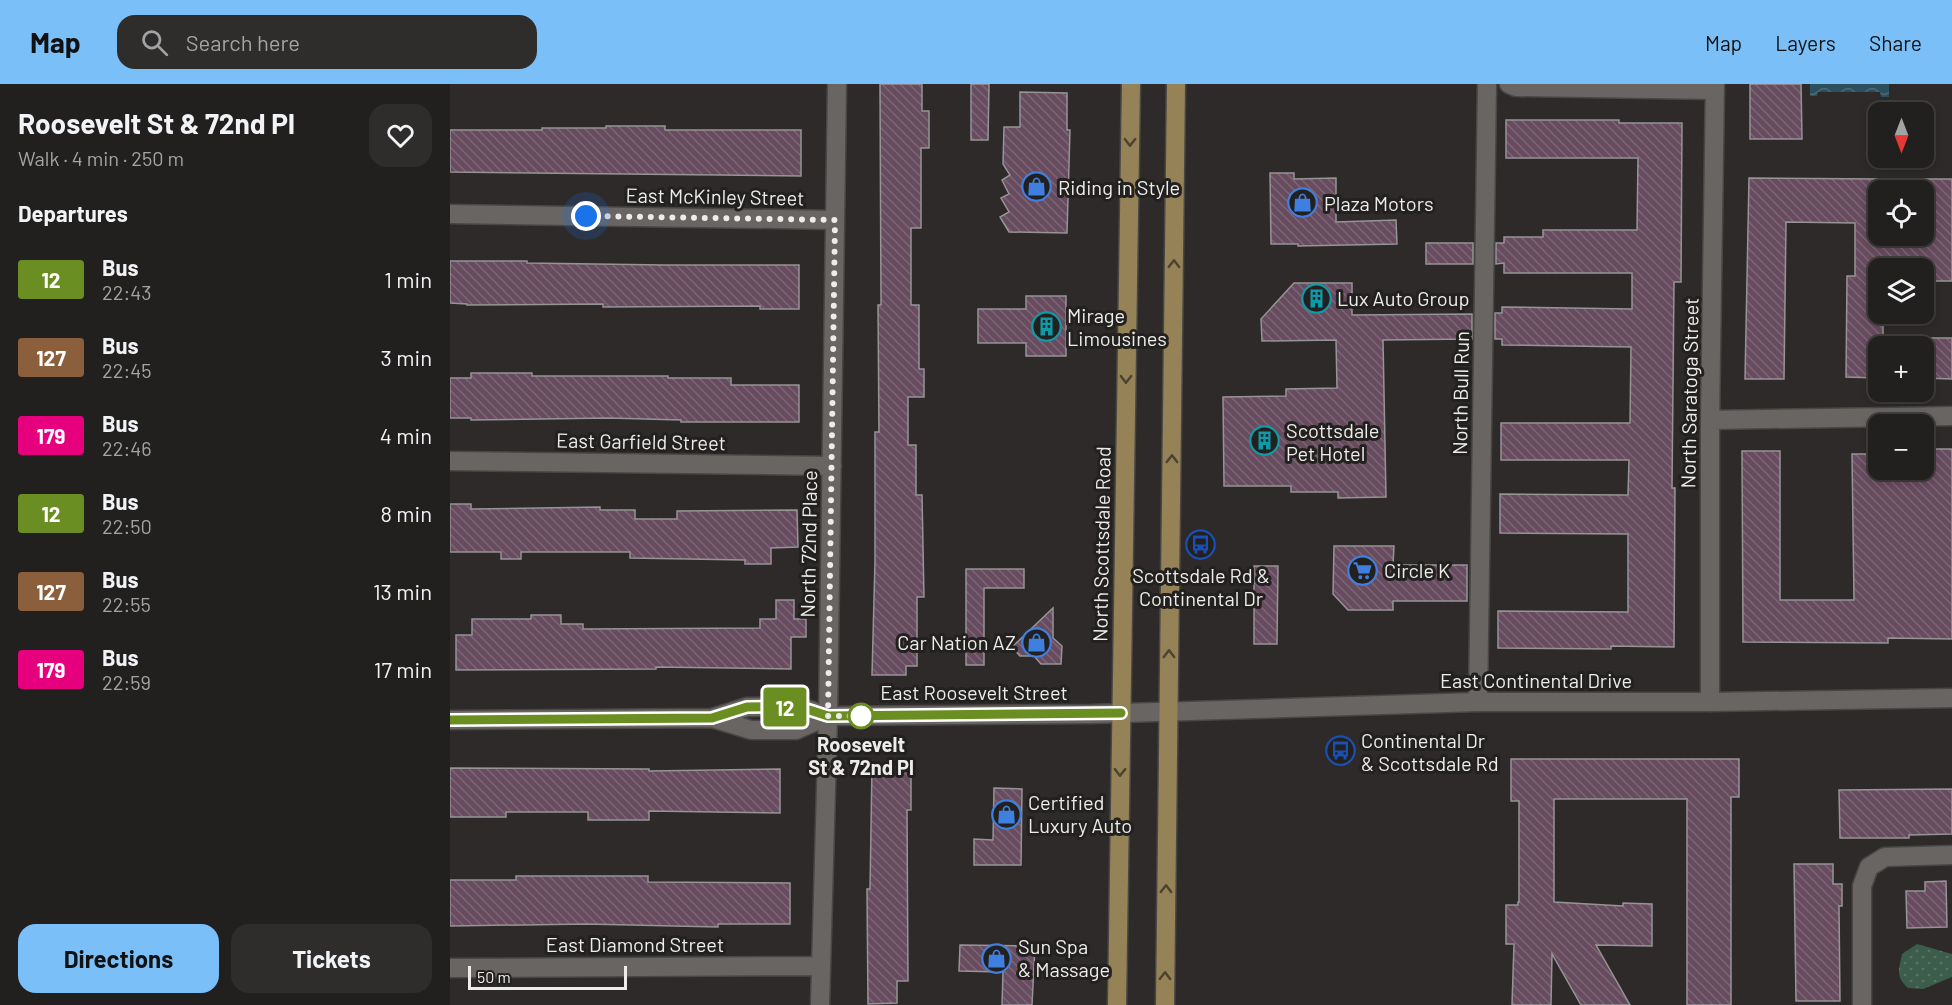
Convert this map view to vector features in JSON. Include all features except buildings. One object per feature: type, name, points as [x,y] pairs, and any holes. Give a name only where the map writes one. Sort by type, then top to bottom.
[{"type":"main road","name":"North Scottsdale Road","points":[[1117,1005],[1131,84]]},
{"type":"main road","points":[[1165,1005],[1176,84]]},
{"type":"street","name":"North 72nd Place","points":[[820,1005],[828,716],[837,84]]},
{"type":"street","name":"North Bull Run","points":[[1478,702],[1487,84]]},
{"type":"street","points":[[1509,84],[1516,87],[1715,87]]},
{"type":"street","name":"North Saratoga Street","points":[[1710,702],[1710,420],[1715,87]]},
{"type":"street","name":"East McKinley Street","points":[[450,214],[835,220]]},
{"type":"street","points":[[1710,420],[1952,416]]},
{"type":"street","name":"East Garfield Street","points":[[450,460],[831,466]]},
{"type":"street","name":"East Continental Drive","points":[[1121,713],[1478,702],[1710,702],[1952,698]]},
{"type":"street","name":"East Roosevelt Street","points":[[450,720],[712,718],[751,730],[796,730],[828,716],[1121,713]]},
{"type":"street","points":[[1862,1005],[1862,886],[1869,867],[1885,857],[1952,855]]},
{"type":"street","name":"East Diamond Street","points":[[450,968],[821,966]]},
{"type":"green space","points":[[1917,944],[1952,954],[1952,977],[1923,989],[1908,988],[1901,980],[1899,972],[1902,954]]},
{"type":"water","points":[[1810,84],[1889,84],[1889,97],[1881,97],[1880,92],[1818,92],[1817,96],[1810,96]]},
{"type":"bus line","name":"12","points":[[450,720],[712,718],[747,707],[797,706],[828,716],[1121,713]]},
{"type":"place","name":"Riding in Style","points":[[1037,187]]},
{"type":"place","name":"Plaza Motors","points":[[1303,203]]},
{"type":"place","name":"Lux Auto Group","points":[[1316,298]]},
{"type":"place","name":"Mirage Limousines","points":[[1046,326]]},
{"type":"place","name":"Scottsdale Pet Hotel","points":[[1265,441]]},
{"type":"place","name":"Scottsdale Rd & Continental Dr","points":[[1201,545]]},
{"type":"place","name":"Circle K","points":[[1363,570]]},
{"type":"place","name":"Car Nation AZ","points":[[1037,642]]},
{"type":"place","name":"Roosevelt St & 72nd Pl","points":[[861,716]]},
{"type":"place","name":"Continental Dr & Scottsdale Rd","points":[[1340,751]]},
{"type":"place","name":"Certified Luxury Auto","points":[[1007,814]]},
{"type":"place","name":"Sun Spa & Massage","points":[[997,958]]},
{"type":"route","points":[[586,216],[835,220],[828,716],[870,716],[861,716]]}]
